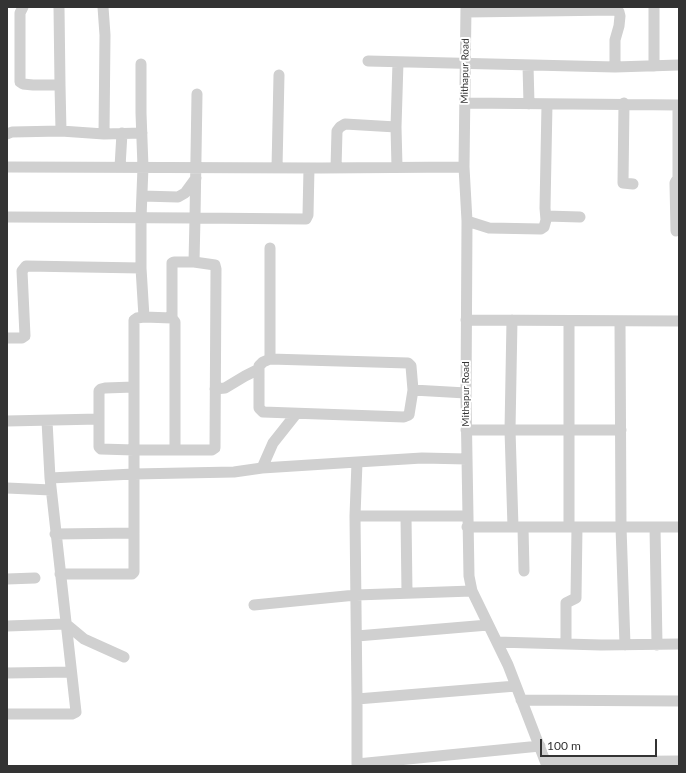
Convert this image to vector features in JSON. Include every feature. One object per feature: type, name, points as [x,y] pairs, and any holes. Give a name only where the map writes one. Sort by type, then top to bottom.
[{"type":"street","points":[[23,7],[20,13],[20,82],[33,85],[60,85]]},
{"type":"street","points":[[60,7],[61,132]]},
{"type":"street","points":[[103,7],[105,35],[104,134]]},
{"type":"street","points":[[654,7],[654,66]]},
{"type":"street","points":[[466,9],[617,10],[620,13],[620,16],[615,40],[615,67]]},
{"type":"street","name":"Mithapur Road","points":[[466,9],[464,167],[467,221],[466,459],[468,576],[472,591],[508,665],[546,764]]},
{"type":"street","points":[[368,61],[615,67],[679,65]]},
{"type":"street","points":[[397,167],[396,127],[398,62]]},
{"type":"street","points":[[142,64],[141,113],[143,167],[141,268],[144,317]]},
{"type":"street","points":[[528,65],[529,104]]},
{"type":"street","points":[[277,168],[278,75]]},
{"type":"street","points":[[194,262],[197,94]]},
{"type":"street","points":[[465,103],[624,103],[679,105],[678,180],[675,183],[676,231]]},
{"type":"street","points":[[624,103],[623,183],[633,184]]},
{"type":"street","points":[[467,221],[489,228],[541,229],[544,227],[546,216],[544,208],[547,104]]},
{"type":"street","points":[[336,168],[337,131],[340,127],[346,124],[396,127]]},
{"type":"street","points":[[7,134],[12,132],[104,134],[142,133]]},
{"type":"street","points":[[120,167],[122,133]]},
{"type":"street","points":[[7,167],[143,167],[196,173],[277,168],[464,167]]},
{"type":"street","points":[[7,217],[306,219],[308,215],[309,168]]},
{"type":"street","points":[[142,196],[178,197],[185,192],[196,173]]},
{"type":"street","points":[[546,216],[580,217]]},
{"type":"street","points":[[270,248],[270,359]]},
{"type":"street","points":[[134,387],[105,388],[99,391],[99,447],[101,450],[175,450],[214,449],[216,269],[214,264],[194,262],[172,263],[172,318],[175,322],[175,450]]},
{"type":"street","points":[[7,338],[22,338],[25,336],[22,271],[26,266],[141,268]]},
{"type":"street","points":[[60,574],[132,574],[134,570],[134,320],[144,317],[172,318]]},
{"type":"street","points":[[466,320],[679,321]]},
{"type":"street","points":[[512,320],[510,430],[518,527],[524,571]]},
{"type":"street","points":[[566,644],[566,603],[576,598],[568,430],[569,321]]},
{"type":"street","points":[[620,321],[621,527],[625,645]]},
{"type":"street","points":[[270,359],[408,363],[412,366],[413,390],[410,411],[407,417],[269,414],[263,412],[259,408],[259,369],[260,363],[270,359]]},
{"type":"street","points":[[215,389],[224,388],[259,369]]},
{"type":"street","points":[[413,390],[466,393]]},
{"type":"street","points":[[262,468],[273,443],[296,414]]},
{"type":"street","points":[[7,421],[99,419]]},
{"type":"street","points":[[7,714],[72,714],[76,709],[55,534],[50,484],[47,421]]},
{"type":"street","points":[[466,430],[621,430]]},
{"type":"street","points":[[7,488],[134,474],[234,472],[262,468],[422,458],[466,459]]},
{"type":"street","points":[[357,462],[357,765],[418,762],[540,746]]},
{"type":"street","points":[[356,516],[406,516],[518,527],[679,527]]},
{"type":"street","points":[[406,516],[407,593]]},
{"type":"street","points":[[656,527],[657,645]]},
{"type":"street","points":[[55,534],[134,533]]},
{"type":"street","points":[[7,578],[35,578]]},
{"type":"street","points":[[254,605],[356,595],[472,591]]},
{"type":"street","points":[[7,626],[66,624],[84,639],[124,657]]},
{"type":"street","points":[[357,636],[488,625]]},
{"type":"street","points":[[496,642],[625,645],[679,644]]},
{"type":"street","points":[[7,673],[71,672]]},
{"type":"street","points":[[357,698],[516,686]]},
{"type":"street","points":[[521,700],[679,701]]},
{"type":"street","points":[[546,764],[679,761]]}]
